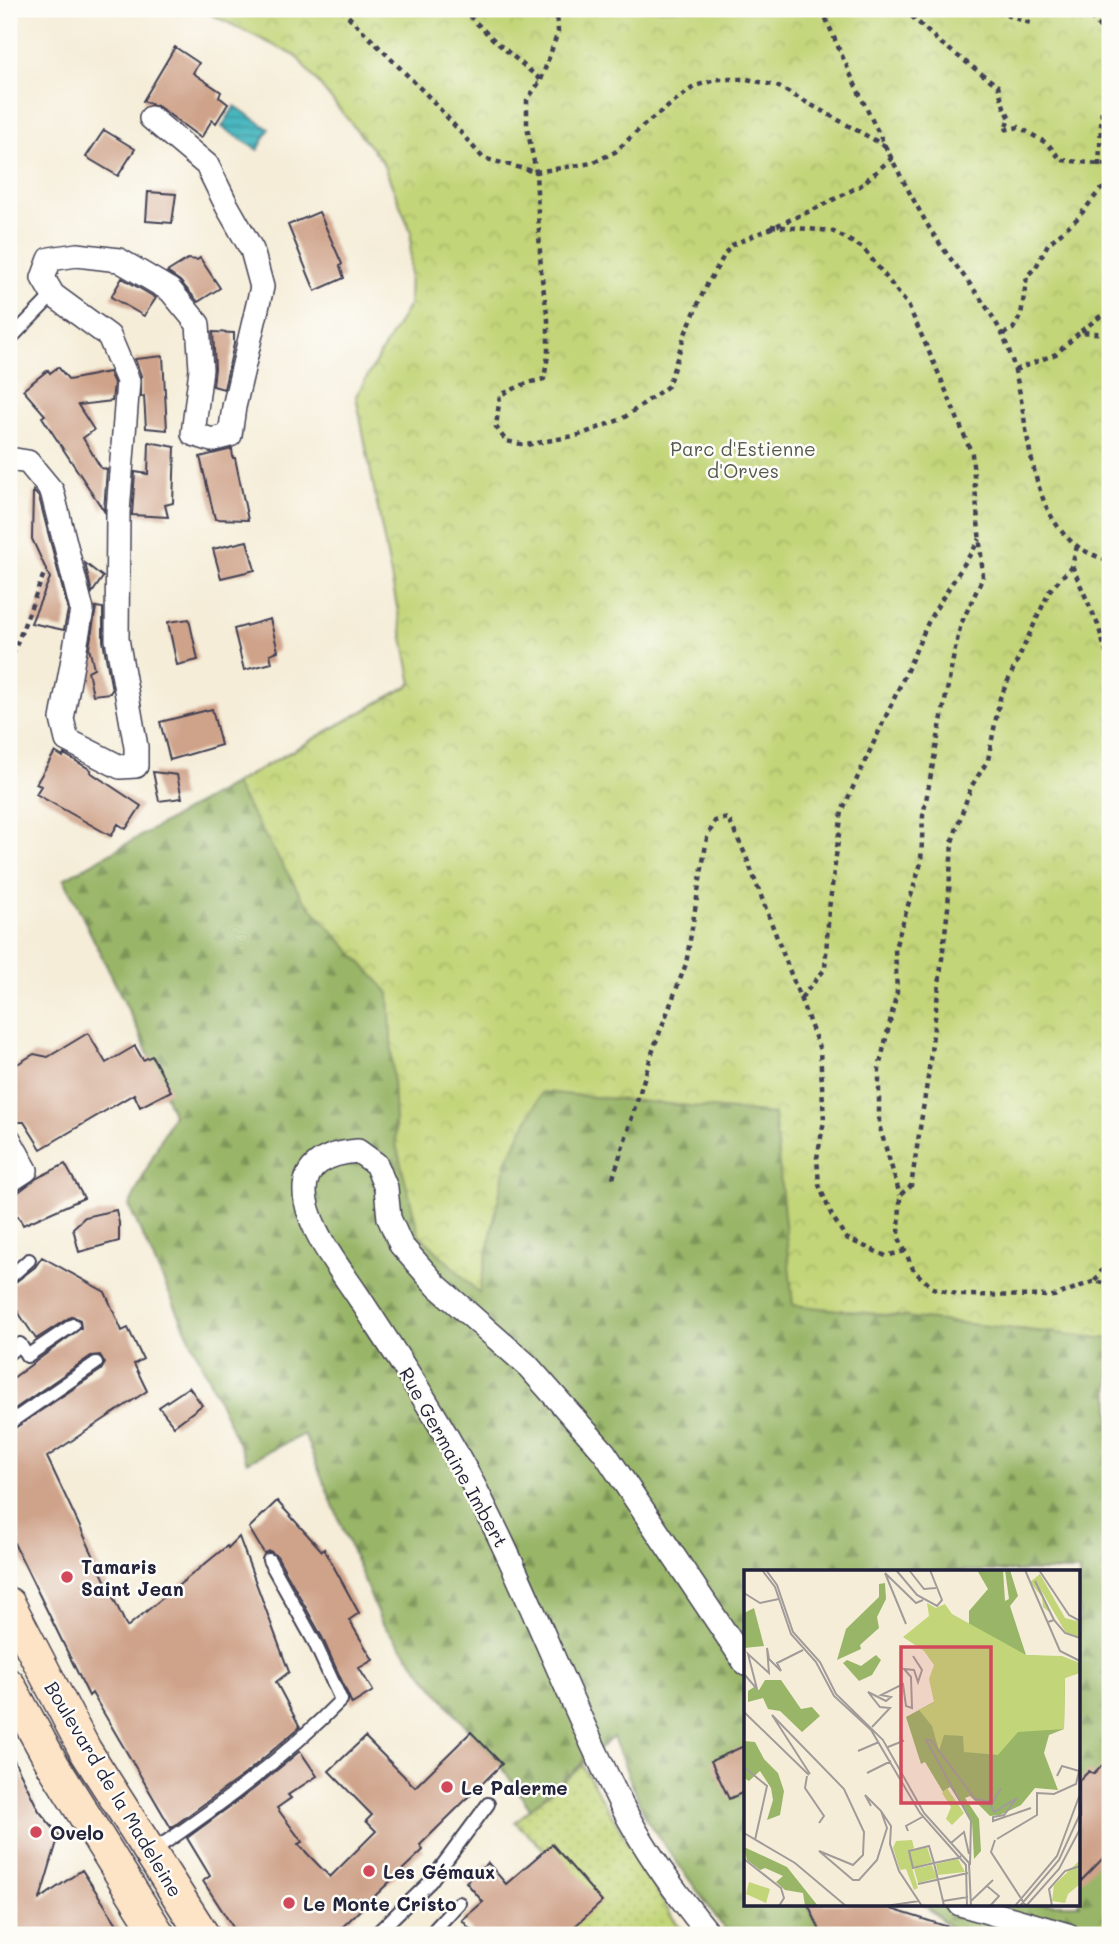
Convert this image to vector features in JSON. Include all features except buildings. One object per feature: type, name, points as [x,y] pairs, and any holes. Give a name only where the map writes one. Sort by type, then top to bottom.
[{"type":"street","points":[[9,459],[29,462],[52,491],[82,610],[62,719],[67,740],[120,767],[136,766],[136,747],[117,639],[118,512],[128,381],[109,336],[53,295],[43,278],[50,258],[77,255],[119,260],[170,290],[198,324],[201,369],[194,434],[212,440],[230,435],[262,287],[252,250],[207,165],[151,118]]},
{"type":"street","points":[[9,1139],[26,1170],[9,1181]]},
{"type":"street","name":"Rue Germaine Imbert","points":[[710,1935],[675,1892],[622,1807],[517,1573],[464,1467],[319,1236],[306,1200],[306,1182],[316,1163],[338,1152],[358,1151],[376,1164],[386,1188],[388,1219],[401,1245],[437,1286],[528,1366],[604,1452],[744,1661]]},
{"type":"street","name":"Boulevard de la Madeleine","points":[[9,1604],[85,1750],[124,1839],[159,1935]]},
{"type":"street","name":"Boulevard de la Madeleine","points":[[9,1685],[53,1765],[124,1839],[203,1935]]},
{"type":"street","points":[[967,1906],[1068,1935]]},
{"type":"lane","points":[[9,340],[53,295]]},
{"type":"lane","points":[[9,1278],[29,1260]]},
{"type":"lane","points":[[9,1353],[20,1344],[27,1356],[73,1325]]},
{"type":"lane","points":[[9,1423],[96,1363]]},
{"type":"lane","points":[[124,1839],[193,1824],[313,1730],[341,1700],[314,1641],[269,1560]]},
{"type":"lane","points":[[375,1935],[430,1882],[488,1804]]},
{"type":"lane","points":[[442,1935],[435,1929],[459,1903]]},
{"type":"path","points":[[341,9],[431,99],[483,158],[536,173],[592,163],[615,152],[644,125],[695,86],[719,79],[747,79],[777,86],[887,147]]},
{"type":"path","points":[[463,9],[495,41],[541,80]]},
{"type":"path","points":[[557,9],[558,32],[541,80],[527,100],[527,127],[536,173],[541,272],[548,320],[548,355],[544,379],[500,395],[496,427],[506,441],[526,445],[579,435],[622,419],[668,386],[685,334],[706,286],[730,246],[860,186],[893,157]]},
{"type":"path","points":[[822,9],[849,74],[928,226],[1003,334],[1016,370],[1025,410],[1029,447],[1042,497],[1055,522],[1077,546],[1110,562]]},
{"type":"path","points":[[904,9],[938,41],[998,86],[1010,118],[1004,130],[1020,127],[1048,144],[1061,160],[1099,166],[1110,165]]},
{"type":"path","points":[[987,9],[1033,24]]},
{"type":"path","points":[[1084,9],[1110,39]]},
{"type":"path","points":[[1099,166],[1102,107],[1110,97]]},
{"type":"path","points":[[1003,334],[1013,329],[1021,315],[1027,276],[1036,267],[1048,244],[1078,218],[1100,190],[1110,186]]},
{"type":"path","points":[[771,226],[832,231],[863,248],[908,304],[972,454],[983,577],[961,624],[955,649],[923,816],[921,863],[895,948],[897,992],[879,1068],[879,1125],[900,1195],[899,1238],[914,1272],[933,1288],[961,1295],[1054,1296],[1096,1281],[1110,1285]]},
{"type":"path","points":[[1016,370],[1056,354],[1110,309]]},
{"type":"path","points":[[1080,332],[1110,334]]},
{"type":"path","points":[[800,999],[825,969],[828,909],[842,811],[930,618],[980,538]]},
{"type":"path","points":[[900,1195],[911,1186],[916,1158],[948,908],[952,842],[971,787],[988,760],[1000,698],[1050,590],[1072,566],[1077,546]]},
{"type":"path","points":[[9,664],[47,566],[67,549]]},
{"type":"path","points":[[1072,566],[1098,625],[1110,667]]},
{"type":"path","points":[[613,1178],[654,1047],[686,964],[707,838],[715,821],[728,818],[745,854],[820,1050],[824,1121],[817,1158],[819,1185],[831,1214],[846,1238],[886,1256],[905,1251]]},
{"type":"path","points":[[1096,1281],[1110,1258]]},
{"type":"green space","name":"Parc d'Estienne d'Orves","points":[[200,9],[1110,9],[1110,1339],[793,1305],[774,1114],[542,1092],[506,1162],[479,1293],[419,1234],[396,1144],[389,993],[303,899],[234,784],[412,684],[356,396],[409,305],[411,232],[382,161],[296,56]]},
{"type":"green space","points":[[1110,9],[1110,1935],[960,1935],[925,1906],[1080,1906],[1080,1570],[744,1570],[744,1906],[809,1906],[822,1935],[729,1935],[646,1819],[613,1737],[530,1809],[496,1758],[470,1732],[381,1622],[304,1434],[247,1462],[129,1206],[173,1114],[139,1032],[64,879],[609,573]]},
{"type":"green space","points":[[582,1765],[672,1917],[687,1935],[548,1935],[543,1928],[589,1892],[515,1822]]},
{"type":"water","points":[[235,106],[269,129],[258,150],[222,127]]},
{"type":"place","name":"Tamaris Saint Jean","points":[[67,1577]]},
{"type":"place","name":"Le Palerme","points":[[447,1787]]},
{"type":"place","name":"Ovelo","points":[[36,1832]]},
{"type":"place","name":"Les Gémaux","points":[[369,1871]]},
{"type":"place","name":"Le Monte Cristo","points":[[289,1903]]}]
